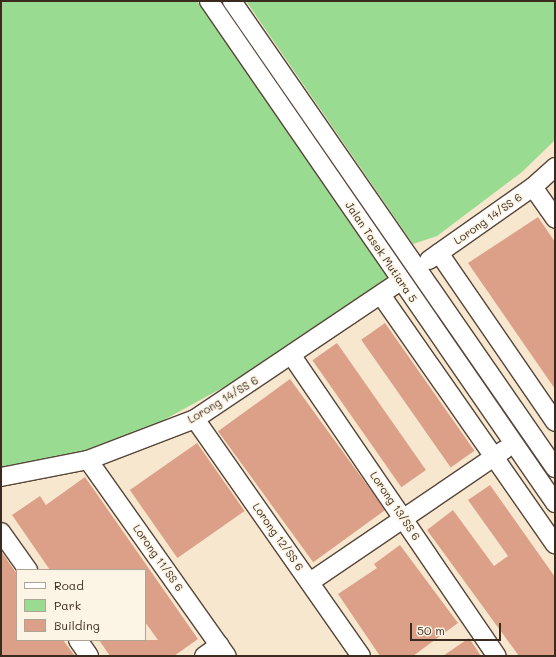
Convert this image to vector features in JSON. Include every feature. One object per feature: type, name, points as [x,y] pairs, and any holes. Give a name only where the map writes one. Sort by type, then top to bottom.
[{"type":"street","name":"Jalan Tasek Mutiara 5","points":[[209,1],[305,139],[400,281],[505,449],[555,544]]},
{"type":"street","name":"Jalan Tasek Mutiara 5","points":[[232,1],[555,468]]},
{"type":"street","points":[[305,139],[319,127]]},
{"type":"street","name":"Lorong 14/SS 6","points":[[418,268],[533,187],[555,167]]},
{"type":"street","points":[[533,187],[555,219]]},
{"type":"street","points":[[438,253],[555,422]]},
{"type":"street","name":"Lorong 14/SS 6","points":[[1,477],[88,460],[195,419],[292,356],[400,281]]},
{"type":"street","name":"Jalan Tasek Mutiara 5","points":[[381,295],[505,449],[555,503]]},
{"type":"street","name":"Lorong 13/SS 6","points":[[292,356],[497,656]]},
{"type":"street","name":"Lorong 12/SS 6","points":[[195,419],[361,656]]},
{"type":"street","points":[[310,582],[505,449]]},
{"type":"street","name":"Lorong 11/SS 6","points":[[88,460],[223,650]]},
{"type":"street","points":[[1,532],[27,569]]},
{"type":"street","points":[[79,641],[89,656]]},
{"type":"street","points":[[204,656],[223,650]]},
{"type":"green space","points":[[1,1],[197,1],[390,278],[231,383],[153,426],[87,450],[1,467]]},
{"type":"green space","points":[[246,1],[555,1],[555,140],[522,172],[437,236],[413,244]]},
{"type":"building","points":[[538,217],[555,242],[555,389],[468,263]]},
{"type":"building","points":[[385,323],[474,451],[451,467],[361,340]]},
{"type":"building","points":[[337,343],[426,470],[401,487],[312,360]]},
{"type":"building","points":[[290,379],[385,510],[313,562],[218,431]]},
{"type":"building","points":[[197,443],[245,511],[177,558],[130,490]]},
{"type":"building","points":[[85,477],[198,639],[174,656],[110,656],[100,641],[158,640],[146,623],[146,569],[49,569],[12,515],[40,496],[46,505]]},
{"type":"building","points":[[490,485],[555,577],[555,656],[519,656],[427,530],[453,510],[494,566],[508,556],[468,500]]},
{"type":"building","points":[[400,545],[458,623],[413,656],[380,656],[338,594],[377,568],[374,564]]},
{"type":"building","points":[[1,551],[16,573],[16,641],[64,641],[75,656],[1,656]]},
{"type":"building","points":[[469,638],[481,656],[443,656]]}]
